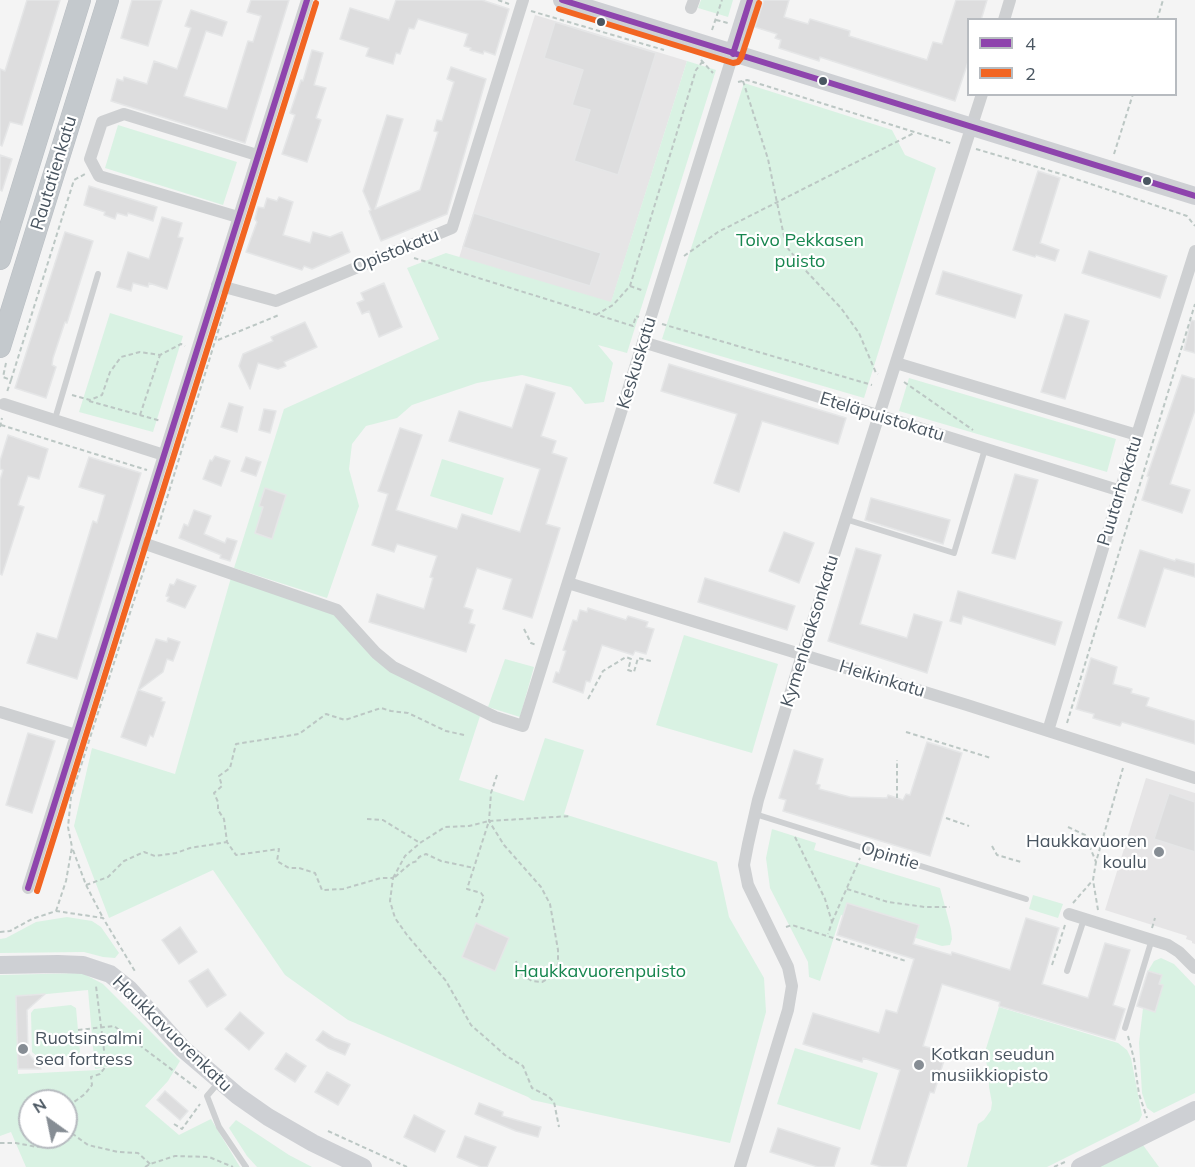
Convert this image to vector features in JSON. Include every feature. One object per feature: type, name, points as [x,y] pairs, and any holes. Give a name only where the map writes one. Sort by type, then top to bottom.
[{"type":"highway","name":"Rautatienkatu","points":[[0,259],[80,0]]},
{"type":"highway","name":"Rautatienkatu","points":[[0,347],[108,0]]},
{"type":"main road","points":[[562,0],[1195,196]]},
{"type":"main road","name":"Keskuskatu","points":[[733,54],[750,0]]},
{"type":"main road","name":"Haukkavuorenkatu","points":[[0,965],[82,965],[110,974],[129,989],[183,1048],[219,1082],[268,1117],[313,1143],[363,1167]]},
{"type":"main road","points":[[1080,1167],[1195,1110]]},
{"type":"street","points":[[28,888],[307,0]]},
{"type":"street","points":[[1005,18],[1010,0]]},
{"type":"street","name":"Opistokatu","points":[[217,285],[276,300],[452,228],[522,4]]},
{"type":"street","name":"Keskuskatu","points":[[152,546],[337,610],[376,653],[393,667],[495,717],[523,726],[733,54]]},
{"type":"street","name":"Kymenlaaksonkatu","points":[[740,1167],[788,1010],[792,986],[788,967],[748,885],[744,865],[754,814],[845,519],[981,96]]},
{"type":"street","points":[[238,217],[99,176],[90,159],[102,122],[124,114],[258,155]]},
{"type":"street","name":"Puutarhakatu","points":[[1047,731],[1195,251]]},
{"type":"street","name":"Eteläpuistokatu","points":[[643,342],[1121,491]]},
{"type":"street","points":[[896,363],[1137,435]]},
{"type":"street","points":[[4,404],[164,455]]},
{"type":"street","points":[[137,541],[152,546]]},
{"type":"street","name":"Heikinkatu","points":[[568,583],[1195,778]]},
{"type":"street","points":[[0,712],[76,735]]},
{"type":"street","points":[[1067,918],[1090,920],[1152,933],[1179,952],[1195,968]]},
{"type":"lane","points":[[54,420],[98,274]]},
{"type":"lane","points":[[845,519],[954,553],[985,448]]},
{"type":"lane","name":"Opintie","points":[[754,814],[1026,899]]},
{"type":"lane","points":[[1067,971],[1090,920]]},
{"type":"lane","points":[[1125,1028],[1152,933]]},
{"type":"lane","points":[[219,1082],[207,1096],[219,1127],[246,1167]]},
{"type":"path","points":[[498,0],[522,4],[671,52]]},
{"type":"path","points":[[711,34],[722,0]]},
{"type":"path","points":[[1158,18],[1163,0]]},
{"type":"path","points":[[692,58],[703,61],[712,73],[726,78],[739,82],[747,80],[915,133],[1061,174],[1187,216],[1195,226]]},
{"type":"path","points":[[596,315],[613,305],[630,286],[696,70],[703,61]]},
{"type":"path","points":[[743,81],[768,159],[786,246],[807,272],[842,308],[859,333],[876,373]]},
{"type":"path","points":[[1114,154],[1132,96]]},
{"type":"path","points":[[680,260],[718,232],[915,133]]},
{"type":"path","points":[[4,404],[74,180],[95,168]]},
{"type":"path","points":[[423,254],[414,258],[633,326],[636,316]]},
{"type":"path","points":[[630,286],[644,291]]},
{"type":"path","points":[[102,918],[86,885],[72,847],[68,827],[71,798],[217,340],[231,289]]},
{"type":"path","points":[[1067,725],[1195,304]]},
{"type":"path","points":[[217,340],[280,314]]},
{"type":"path","points":[[650,320],[872,385]]},
{"type":"path","points":[[83,399],[90,400],[102,395],[110,372],[121,357],[140,352],[160,355],[181,344],[185,346]]},
{"type":"path","points":[[140,415],[160,355]]},
{"type":"path","points":[[0,361],[7,363],[3,377],[11,380]]},
{"type":"path","points":[[891,378],[905,383],[973,430]]},
{"type":"path","points":[[63,392],[163,421]]},
{"type":"path","points":[[1,425],[147,471]]},
{"type":"path","points":[[524,629],[531,643],[538,646]]},
{"type":"path","points":[[588,699],[603,671],[626,657],[631,659],[628,670],[634,672],[638,658],[651,661]]},
{"type":"path","points":[[464,735],[446,731],[408,713],[381,708],[345,720],[326,714],[299,734],[236,744],[230,768],[219,776],[222,786],[214,793],[218,802],[218,810],[224,819],[227,842],[236,855],[279,849],[277,861],[289,868],[299,868],[315,873],[322,890],[343,889],[381,878],[393,878],[426,854],[441,861],[474,868]]},
{"type":"path","points":[[906,732],[991,758]]},
{"type":"path","points":[[954,746],[955,742]]},
{"type":"path","points":[[897,760],[897,798]]},
{"type":"path","points":[[1090,920],[1098,912],[1093,880],[1096,862],[1123,768]]},
{"type":"path","points":[[476,917],[484,897],[480,893],[467,889],[489,821],[491,793],[497,775]]},
{"type":"path","points":[[559,1127],[554,1102],[548,1096],[532,1088],[523,1066],[505,1055],[471,1025],[446,981],[395,918],[390,901],[393,878],[405,856],[445,827],[469,826],[489,821],[571,816]]},
{"type":"path","points":[[946,818],[969,826]]},
{"type":"path","points":[[367,819],[383,820],[420,843]]},
{"type":"path","points":[[489,821],[504,845],[542,887],[550,903],[556,931],[558,964],[553,976],[542,982],[532,981],[519,971],[516,962]]},
{"type":"path","points":[[792,826],[796,840],[825,899],[832,921]]},
{"type":"path","points":[[1068,827],[1085,835],[1096,862]]},
{"type":"path","points":[[86,885],[108,877],[124,861],[144,852],[155,856],[227,842]]},
{"type":"path","points":[[992,846],[997,855],[1021,862]]},
{"type":"path","points":[[56,911],[66,881],[72,847]]},
{"type":"path","points":[[828,936],[832,921],[864,848]]},
{"type":"path","points":[[1052,965],[1072,904],[1093,880]]},
{"type":"path","points":[[847,889],[888,902],[925,907],[950,907]]},
{"type":"path","points":[[1152,933],[1155,918]]},
{"type":"path","points":[[786,927],[792,925],[906,961]]},
{"type":"path","points":[[78,1099],[86,1094],[92,1085],[91,1077],[100,1074],[106,1066],[97,987],[90,982]]},
{"type":"path","points":[[78,1030],[114,1026],[207,1096],[182,1129],[174,1124]]},
{"type":"path","points":[[1125,1028],[1134,1059],[1139,1094],[1148,1120]]},
{"type":"path","points":[[326,1130],[407,1167]]},
{"type":"path","points":[[78,1138],[88,1145],[118,1152],[138,1153],[150,1164]]},
{"type":"path","points":[[0,1143],[18,1143]]},
{"type":"path","points":[[146,1167],[175,1156],[209,1157],[233,1167]]},
{"type":"shaded area","points":[[535,15],[687,61],[611,303],[459,258]]},
{"type":"shaded area","name":"Haukkavuoren koulu","points":[[1146,778],[1195,793],[1195,944],[1186,939],[1187,936],[1105,910]]},
{"type":"green space","points":[[701,0],[733,0],[728,17],[698,8]]},
{"type":"green space","points":[[687,61],[716,70],[627,353],[598,345],[613,363],[604,402],[585,404],[571,387],[522,375],[477,383],[412,405],[397,418],[366,426],[352,444],[349,469],[359,506],[327,598],[234,568],[284,409],[439,339],[407,268],[446,253],[611,302]]},
{"type":"green space","name":"Toivo Pekkasen puisto","points":[[744,83],[892,130],[905,155],[936,168],[864,398],[662,339]]},
{"type":"green space","points":[[118,125],[237,162],[223,205],[105,168]]},
{"type":"green space","points":[[110,313],[183,336],[153,432],[79,412]]},
{"type":"green space","points":[[909,378],[1116,439],[1107,472],[899,411]]},
{"type":"green space","points":[[442,459],[504,478],[492,515],[430,496]]},
{"type":"green space","name":"Haukkavuorenpuisto","points":[[232,574],[337,610],[393,667],[482,710],[459,780],[524,801],[545,738],[584,750],[564,814],[717,862],[729,917],[764,978],[766,1012],[730,1143],[532,1100],[348,1020],[285,975],[213,870],[109,918],[74,826],[92,748],[175,774]]},
{"type":"green space","points":[[684,635],[778,664],[752,753],[656,725]]},
{"type":"green space","points":[[505,659],[534,667],[520,717],[488,707]]},
{"type":"green space","points":[[772,829],[816,843],[814,850],[940,888],[951,929],[950,945],[942,946],[841,915],[820,981],[809,977],[808,962],[770,888],[766,858]]},
{"type":"green space","points":[[1033,895],[1063,904],[1058,918],[1029,909]]},
{"type":"green space","points":[[67,917],[92,921],[101,927],[119,953],[115,958],[84,952],[0,953],[0,939],[36,922]]},
{"type":"green space","points":[[1161,958],[1174,964],[1195,986],[1195,1093],[1154,1113],[1147,1108],[1142,1093],[1139,1043],[1143,1008],[1155,1011],[1163,986],[1159,984],[1162,975],[1148,971],[1154,961]]},
{"type":"green space","points":[[82,973],[103,984],[180,1061],[168,1081],[145,1106],[179,1135],[211,1119],[240,1167],[26,1167],[18,1149],[78,1149],[78,1089],[18,1089],[18,1148],[11,1132],[0,1136],[0,975]],"holes":[[[88,990],[95,1069],[120,1065],[98,1070],[18,1074],[16,997]]]},
{"type":"green space","points":[[71,1005],[76,1008],[80,1052],[76,1056],[37,1056],[32,1052],[31,1013],[34,1009]]},
{"type":"green space","points":[[999,1007],[1118,1043],[1127,1050],[1131,1058],[1142,1115],[1139,1121],[1047,1167],[967,1167],[978,1124],[991,1110],[989,1072],[984,1055]]},
{"type":"green space","points":[[795,1048],[878,1073],[860,1130],[777,1104]]},
{"type":"green space","points":[[236,1120],[289,1155],[312,1167],[257,1167],[229,1128]]},
{"type":"green space","points":[[1143,1145],[1159,1167],[1099,1167]]},
{"type":"building","points":[[27,0],[60,0],[22,125],[10,122],[2,146],[0,145],[0,69],[5,71]]},
{"type":"building","points":[[132,0],[162,0],[148,46],[121,38]]},
{"type":"building","points":[[251,0],[289,0],[245,143],[111,101],[117,79],[123,81],[124,77],[147,84],[154,61],[177,69],[191,28],[185,26],[191,10],[227,22],[222,36],[206,31],[184,96],[227,109],[248,41],[253,42],[261,16],[247,12]]},
{"type":"building","points":[[396,0],[482,0],[509,9],[495,55],[484,51],[483,54],[464,46],[468,34],[418,19],[414,29],[409,28],[400,54],[396,53],[393,64],[366,56],[369,48],[340,39],[350,8],[389,20]]},
{"type":"building","points":[[764,0],[789,0],[784,17],[808,24],[810,19],[850,31],[849,36],[927,60],[933,42],[942,44],[956,0],[987,0],[982,18],[967,18],[967,65],[955,101],[820,57],[819,61],[779,48],[781,40],[775,38],[777,34],[755,27]]},
{"type":"building","points":[[555,22],[656,53],[618,175],[574,161],[590,110],[572,105],[583,70],[544,58]]},
{"type":"building","points":[[312,50],[323,53],[314,85],[326,88],[316,118],[321,120],[307,162],[282,154],[295,115],[290,113]]},
{"type":"building","points":[[451,67],[486,79],[447,214],[381,241],[363,191],[387,115],[403,119],[375,209],[420,190],[438,132],[434,131],[437,120],[442,121],[454,82],[447,79]]},
{"type":"building","points":[[0,155],[12,159],[2,191],[0,190]]},
{"type":"building","points":[[1038,171],[1060,178],[1040,243],[1059,250],[1055,261],[1013,250]]},
{"type":"building","points":[[89,186],[157,207],[153,221],[128,213],[127,216],[117,213],[115,219],[104,215],[105,212],[84,205]]},
{"type":"building","points":[[279,197],[293,202],[283,235],[310,243],[313,232],[330,237],[342,232],[350,252],[312,269],[304,266],[302,270],[246,252],[257,222],[255,219],[258,207],[264,208],[267,198],[277,201]]},
{"type":"building","points":[[474,213],[601,253],[590,286],[463,247]]},
{"type":"building","points":[[162,217],[182,223],[178,237],[183,238],[167,289],[149,283],[148,287],[133,283],[131,291],[117,287],[128,252],[149,259]]},
{"type":"building","points":[[65,232],[93,241],[67,323],[65,322],[53,358],[52,365],[56,367],[46,398],[15,388]]},
{"type":"building","points":[[1089,251],[1167,276],[1160,298],[1082,273]]},
{"type":"building","points":[[943,271],[1022,295],[1015,318],[936,294]]},
{"type":"building","points":[[384,283],[402,327],[379,337],[369,311],[362,314],[357,303],[364,300],[361,293]]},
{"type":"building","points":[[1065,314],[1089,321],[1065,399],[1041,392]]},
{"type":"building","points":[[1191,320],[1195,321],[1195,353],[1184,350]]},
{"type":"building","points":[[305,322],[317,347],[284,362],[286,366],[278,369],[258,363],[250,389],[239,366],[243,354],[273,341],[271,337]]},
{"type":"building","points":[[669,364],[846,418],[838,444],[762,421],[739,492],[714,483],[737,414],[661,391]]},
{"type":"building","points":[[1182,375],[1195,379],[1195,410],[1170,484],[1190,490],[1182,513],[1142,500],[1149,477],[1147,476]]},
{"type":"building","points":[[526,384],[555,393],[541,436],[556,441],[552,453],[567,458],[546,524],[560,528],[532,618],[503,609],[512,579],[477,568],[464,607],[473,610],[469,623],[475,625],[466,652],[369,622],[377,594],[424,609],[437,556],[397,544],[394,552],[372,545],[388,494],[378,491],[400,428],[422,435],[396,510],[457,529],[462,514],[520,532],[540,469],[449,441],[459,411],[512,428]]},
{"type":"building","points":[[229,403],[243,407],[237,432],[221,427]]},
{"type":"building","points":[[264,409],[276,411],[270,433],[259,430]]},
{"type":"building","points":[[8,435],[48,449],[39,479],[28,476],[18,505],[24,507],[2,575],[0,574],[0,480],[3,470],[0,469],[0,461]]},
{"type":"building","points":[[215,456],[230,461],[221,486],[203,479],[210,460],[212,461]]},
{"type":"building","points":[[89,457],[141,473],[77,679],[27,663],[37,633],[57,639],[93,521],[97,523],[105,495],[79,487]]},
{"type":"building","points":[[246,457],[261,462],[256,476],[241,471]]},
{"type":"building","points":[[1015,474],[1038,480],[1015,559],[992,553]]},
{"type":"building","points":[[265,488],[286,495],[272,539],[255,533],[263,507],[259,506]]},
{"type":"building","points":[[871,498],[950,520],[943,544],[865,520]]},
{"type":"building","points":[[194,510],[211,516],[204,534],[225,543],[227,538],[237,541],[230,561],[179,538],[184,524],[188,526]]},
{"type":"building","points":[[784,532],[814,543],[799,583],[769,571]]},
{"type":"building","points":[[856,548],[881,555],[860,624],[907,638],[914,614],[942,622],[927,673],[828,641]]},
{"type":"building","points":[[1140,550],[1175,561],[1176,559],[1195,564],[1195,577],[1164,568],[1145,627],[1118,618]]},
{"type":"building","points":[[705,578],[795,606],[787,630],[698,602]]},
{"type":"building","points":[[177,579],[196,586],[185,608],[167,601],[169,597],[166,596],[170,584],[174,585]]},
{"type":"building","points":[[958,591],[1062,622],[1055,645],[963,616],[961,624],[950,621]]},
{"type":"building","points":[[588,608],[626,620],[628,616],[648,622],[646,627],[654,629],[646,654],[635,651],[633,655],[602,645],[590,682],[586,681],[583,693],[553,682],[556,672],[559,673],[566,651],[563,650],[573,620],[577,621],[580,610],[587,612]]},
{"type":"building","points":[[168,638],[180,642],[173,661],[167,659],[163,672],[139,690],[162,698],[161,701],[165,702],[153,737],[150,735],[146,746],[121,737],[156,639],[167,642]]},
{"type":"building","points":[[1091,658],[1117,667],[1113,684],[1132,689],[1131,693],[1149,698],[1146,706],[1195,721],[1195,744],[1122,722],[1120,726],[1093,718],[1094,714],[1076,709]]},
{"type":"building","points":[[28,733],[55,741],[32,813],[6,805]]},
{"type":"building","points":[[927,742],[962,753],[930,856],[783,811],[786,800],[779,798],[794,750],[823,759],[816,784],[820,785],[819,789],[850,797],[887,798],[888,795],[903,800],[906,794],[910,795]]},
{"type":"building","points":[[1169,793],[1195,802],[1195,852],[1154,839]]},
{"type":"building","points":[[847,903],[919,925],[913,944],[951,955],[952,952],[1010,970],[1026,918],[1059,928],[1042,984],[1088,998],[1105,943],[1130,950],[1113,1005],[1125,1009],[1115,1040],[999,1006],[1000,1002],[942,984],[923,1046],[942,1051],[941,1055],[945,1057],[934,1093],[930,1092],[906,1167],[882,1167],[871,1164],[900,1070],[863,1058],[862,1062],[803,1044],[813,1013],[879,1033],[886,1010],[897,1013],[914,959],[837,935]]},
{"type":"building","points":[[476,923],[509,938],[495,971],[462,957]]},
{"type":"building","points":[[180,927],[197,952],[179,964],[162,940]]},
{"type":"building","points":[[208,969],[226,995],[207,1007],[189,981]]},
{"type":"building","points":[[1148,971],[1162,975],[1159,984],[1163,985],[1155,1012],[1137,1006]]},
{"type":"building","points":[[45,994],[27,1010],[28,1053],[41,1069],[18,1069],[16,996]]},
{"type":"building","points":[[240,1012],[264,1033],[249,1050],[225,1029]]},
{"type":"building","points":[[323,1031],[350,1044],[345,1055],[316,1040]]},
{"type":"building","points":[[286,1053],[306,1066],[295,1082],[275,1069]]},
{"type":"building","points":[[327,1072],[350,1085],[338,1105],[315,1092]]},
{"type":"building","points":[[165,1091],[188,1111],[180,1120],[157,1100]]},
{"type":"building","points":[[479,1103],[503,1112],[502,1116],[541,1127],[538,1137],[516,1131],[475,1114]]},
{"type":"building","points":[[414,1115],[445,1131],[435,1152],[404,1137]]},
{"type":"building","points":[[778,1128],[840,1148],[834,1167],[818,1167],[770,1152]]},
{"type":"building","points":[[465,1136],[496,1147],[487,1167],[481,1167],[457,1157]]},
{"type":"transit line","name":"4","points":[[28,888],[307,0]]},
{"type":"transit line","name":"4","points":[[562,0],[1195,196]]},
{"type":"transit line","name":"4","points":[[733,54],[750,0]]},
{"type":"transit line","name":"2","points":[[37,891],[316,3]]},
{"type":"transit line","name":"2","points":[[559,9],[733,63],[738,62],[741,58],[759,3]]},
{"type":"place","name":"Haukkavuoren koulu","points":[[1159,852]]},
{"type":"place","name":"Ruotsinsalmi sea fortress","points":[[23,1049]]},
{"type":"place","name":"Kotkan seudun musiikkiopisto","points":[[919,1065]]}]
